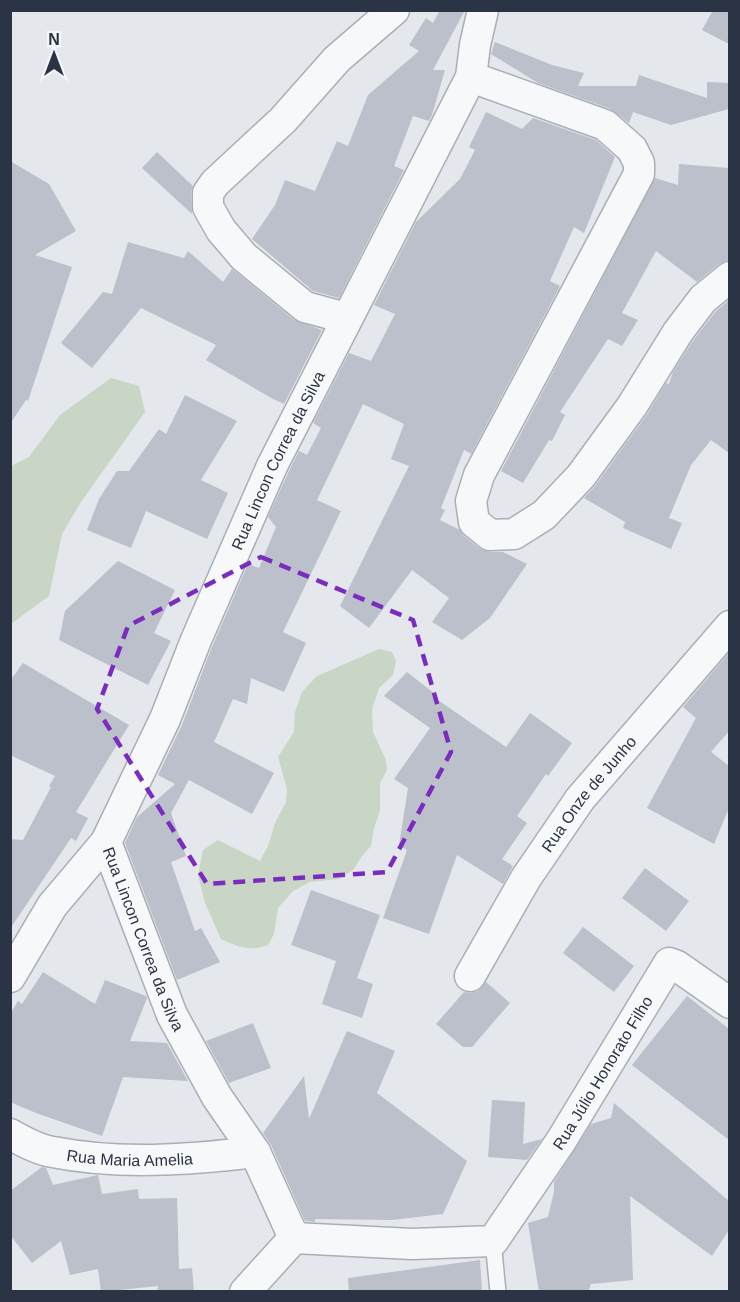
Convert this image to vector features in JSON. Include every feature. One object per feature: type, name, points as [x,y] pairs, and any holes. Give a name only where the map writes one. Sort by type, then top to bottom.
[{"type":"street","points":[[346,318],[305,307],[251,263],[221,230],[208,207],[208,193],[215,183],[282,120],[337,59],[394,10]]},
{"type":"street","name":"Rua Lincon Correa da Silva","points":[[294,1238],[255,1152],[217,1097],[172,1015],[106,842],[165,719],[196,640],[272,466],[471,77],[483,10]]},
{"type":"street","points":[[471,77],[605,125],[632,148],[639,163],[639,174],[479,475],[471,501],[474,522],[490,536],[514,534],[544,515],[581,476],[632,406],[678,332],[703,299],[729,277]]},
{"type":"street","name":"Rua Onze de Junho","points":[[470,976],[526,878],[580,799],[729,626]]},
{"type":"street","points":[[10,977],[52,906],[106,842]]},
{"type":"street","name":"Rua Júlio Honorato Filho","points":[[493,1241],[561,1141],[669,963],[677,966],[729,1003]]},
{"type":"street","name":"Rua Maria Amelia","points":[[10,1134],[50,1152],[92,1157],[152,1160],[214,1157],[255,1152]]},
{"type":"street","points":[[245,1292],[294,1238],[412,1244],[493,1241]]},
{"type":"lane","points":[[493,1241],[498,1292]]},
{"type":"highlighted area","points":[[261,557],[413,620],[451,752],[387,872],[207,884],[97,709],[128,626]]},
{"type":"green space","points":[[111,378],[139,386],[145,412],[81,502],[62,534],[49,596],[11,624],[11,466],[29,457],[60,415]]},
{"type":"green space","points":[[379,649],[392,652],[396,661],[393,675],[379,688],[372,709],[373,732],[386,760],[387,770],[380,783],[380,811],[371,846],[353,870],[339,879],[310,882],[293,891],[278,908],[274,934],[268,945],[244,948],[221,939],[205,903],[198,875],[203,850],[218,840],[260,861],[286,802],[287,789],[278,757],[294,732],[295,712],[302,692],[317,676]]},
{"type":"building","points":[[440,10],[465,10],[433,70],[445,70],[432,115],[429,121],[413,116],[394,166],[404,170],[339,298],[313,291],[252,239],[275,205],[285,180],[315,191],[337,141],[348,146],[368,95],[419,51],[409,45],[426,18],[433,23]]},
{"type":"building","points":[[713,10],[729,10],[729,44],[702,30]]},
{"type":"building","points":[[495,42],[552,65],[584,73],[578,86],[636,86],[639,75],[707,98],[707,82],[729,83],[729,109],[671,125],[633,112],[629,123],[611,109],[538,83],[491,54]]},
{"type":"building","points":[[486,112],[522,129],[533,118],[596,140],[615,157],[584,233],[574,227],[550,281],[560,286],[471,454],[464,450],[441,508],[445,510],[440,520],[460,530],[479,548],[491,552],[503,552],[527,564],[490,618],[462,640],[432,622],[449,598],[412,570],[369,628],[340,606],[409,466],[391,459],[404,424],[363,404],[317,500],[341,511],[283,632],[306,643],[284,692],[251,678],[247,704],[233,699],[214,742],[274,773],[252,814],[189,780],[171,813],[186,856],[171,862],[195,931],[201,928],[220,962],[177,980],[125,843],[137,817],[175,784],[158,775],[182,725],[212,647],[248,564],[259,568],[276,527],[268,517],[288,473],[299,451],[307,455],[321,428],[313,423],[349,353],[371,361],[395,314],[374,305],[416,222],[460,179],[475,150],[469,147]]},
{"type":"building","points":[[157,152],[193,186],[192,214],[142,168]]},
{"type":"building","points":[[10,161],[49,184],[76,231],[35,255],[72,267],[28,401],[26,400],[10,424]]},
{"type":"building","points":[[679,164],[729,168],[729,260],[719,264],[697,282],[656,251],[622,313],[638,320],[622,346],[608,339],[560,412],[565,415],[552,441],[549,440],[523,483],[501,471],[655,178],[678,185]]},
{"type":"building","points":[[128,242],[184,258],[188,251],[223,282],[232,269],[294,320],[322,330],[284,404],[206,360],[216,345],[141,308],[92,368],[61,343],[103,292],[112,294]]},
{"type":"building","points":[[729,300],[729,453],[711,440],[691,465],[669,518],[682,523],[671,549],[623,528],[625,522],[584,498],[646,416],[666,383],[669,384],[673,372],[692,342],[716,311]]},
{"type":"building","points":[[185,395],[237,421],[201,480],[228,493],[207,539],[146,511],[131,548],[87,530],[99,499],[117,471],[129,471],[159,429],[166,434]]},
{"type":"building","points":[[118,561],[175,590],[154,633],[171,641],[148,685],[59,640],[65,611]]},
{"type":"building","points":[[729,653],[729,731],[711,752],[729,766],[729,808],[714,844],[647,808],[696,718],[683,707]]},
{"type":"building","points":[[23,663],[129,725],[76,812],[88,818],[76,841],[71,838],[10,929],[10,839],[23,840],[55,776],[10,755],[10,681]]},
{"type":"building","points":[[407,672],[435,694],[432,696],[506,747],[530,713],[572,743],[548,776],[546,774],[517,816],[527,823],[502,859],[513,866],[503,884],[457,855],[429,934],[383,918],[407,850],[399,845],[408,788],[394,779],[430,728],[384,696]]},
{"type":"building","points":[[645,868],[689,901],[666,931],[622,898]]},
{"type":"building","points":[[311,890],[380,915],[357,978],[373,984],[362,1018],[322,1004],[336,961],[291,945]]},
{"type":"building","points":[[583,927],[634,966],[614,992],[563,953]]},
{"type":"building","points":[[43,972],[95,1004],[105,980],[146,996],[130,1041],[167,1043],[188,1081],[123,1077],[102,1136],[10,1102],[10,1014],[18,1001],[22,1004]]},
{"type":"building","points":[[486,982],[510,1003],[472,1047],[463,1047],[436,1024],[464,992],[478,991]]},
{"type":"building","points":[[687,996],[729,1029],[729,1140],[632,1065]]},
{"type":"building","points":[[253,1023],[271,1068],[229,1083],[206,1041]]},
{"type":"building","points":[[347,1031],[395,1051],[377,1093],[467,1161],[443,1214],[392,1220],[315,1219],[315,1222],[305,1221],[271,1145],[263,1133],[304,1076],[309,1119]]},
{"type":"building","points":[[492,1100],[525,1102],[523,1144],[542,1139],[527,1160],[488,1157]]},
{"type":"building","points":[[614,1103],[729,1201],[729,1230],[712,1256],[630,1196],[633,1280],[591,1284],[588,1292],[539,1292],[528,1223],[548,1217],[554,1182],[591,1124],[611,1118]]},
{"type":"building","points":[[42,1167],[46,1168],[53,1185],[98,1175],[102,1194],[138,1189],[139,1199],[177,1198],[179,1269],[192,1268],[194,1292],[157,1292],[158,1286],[101,1292],[98,1269],[70,1275],[61,1241],[32,1263],[10,1235],[10,1191]]},
{"type":"building","points":[[480,1260],[482,1292],[349,1292],[348,1278]]}]
